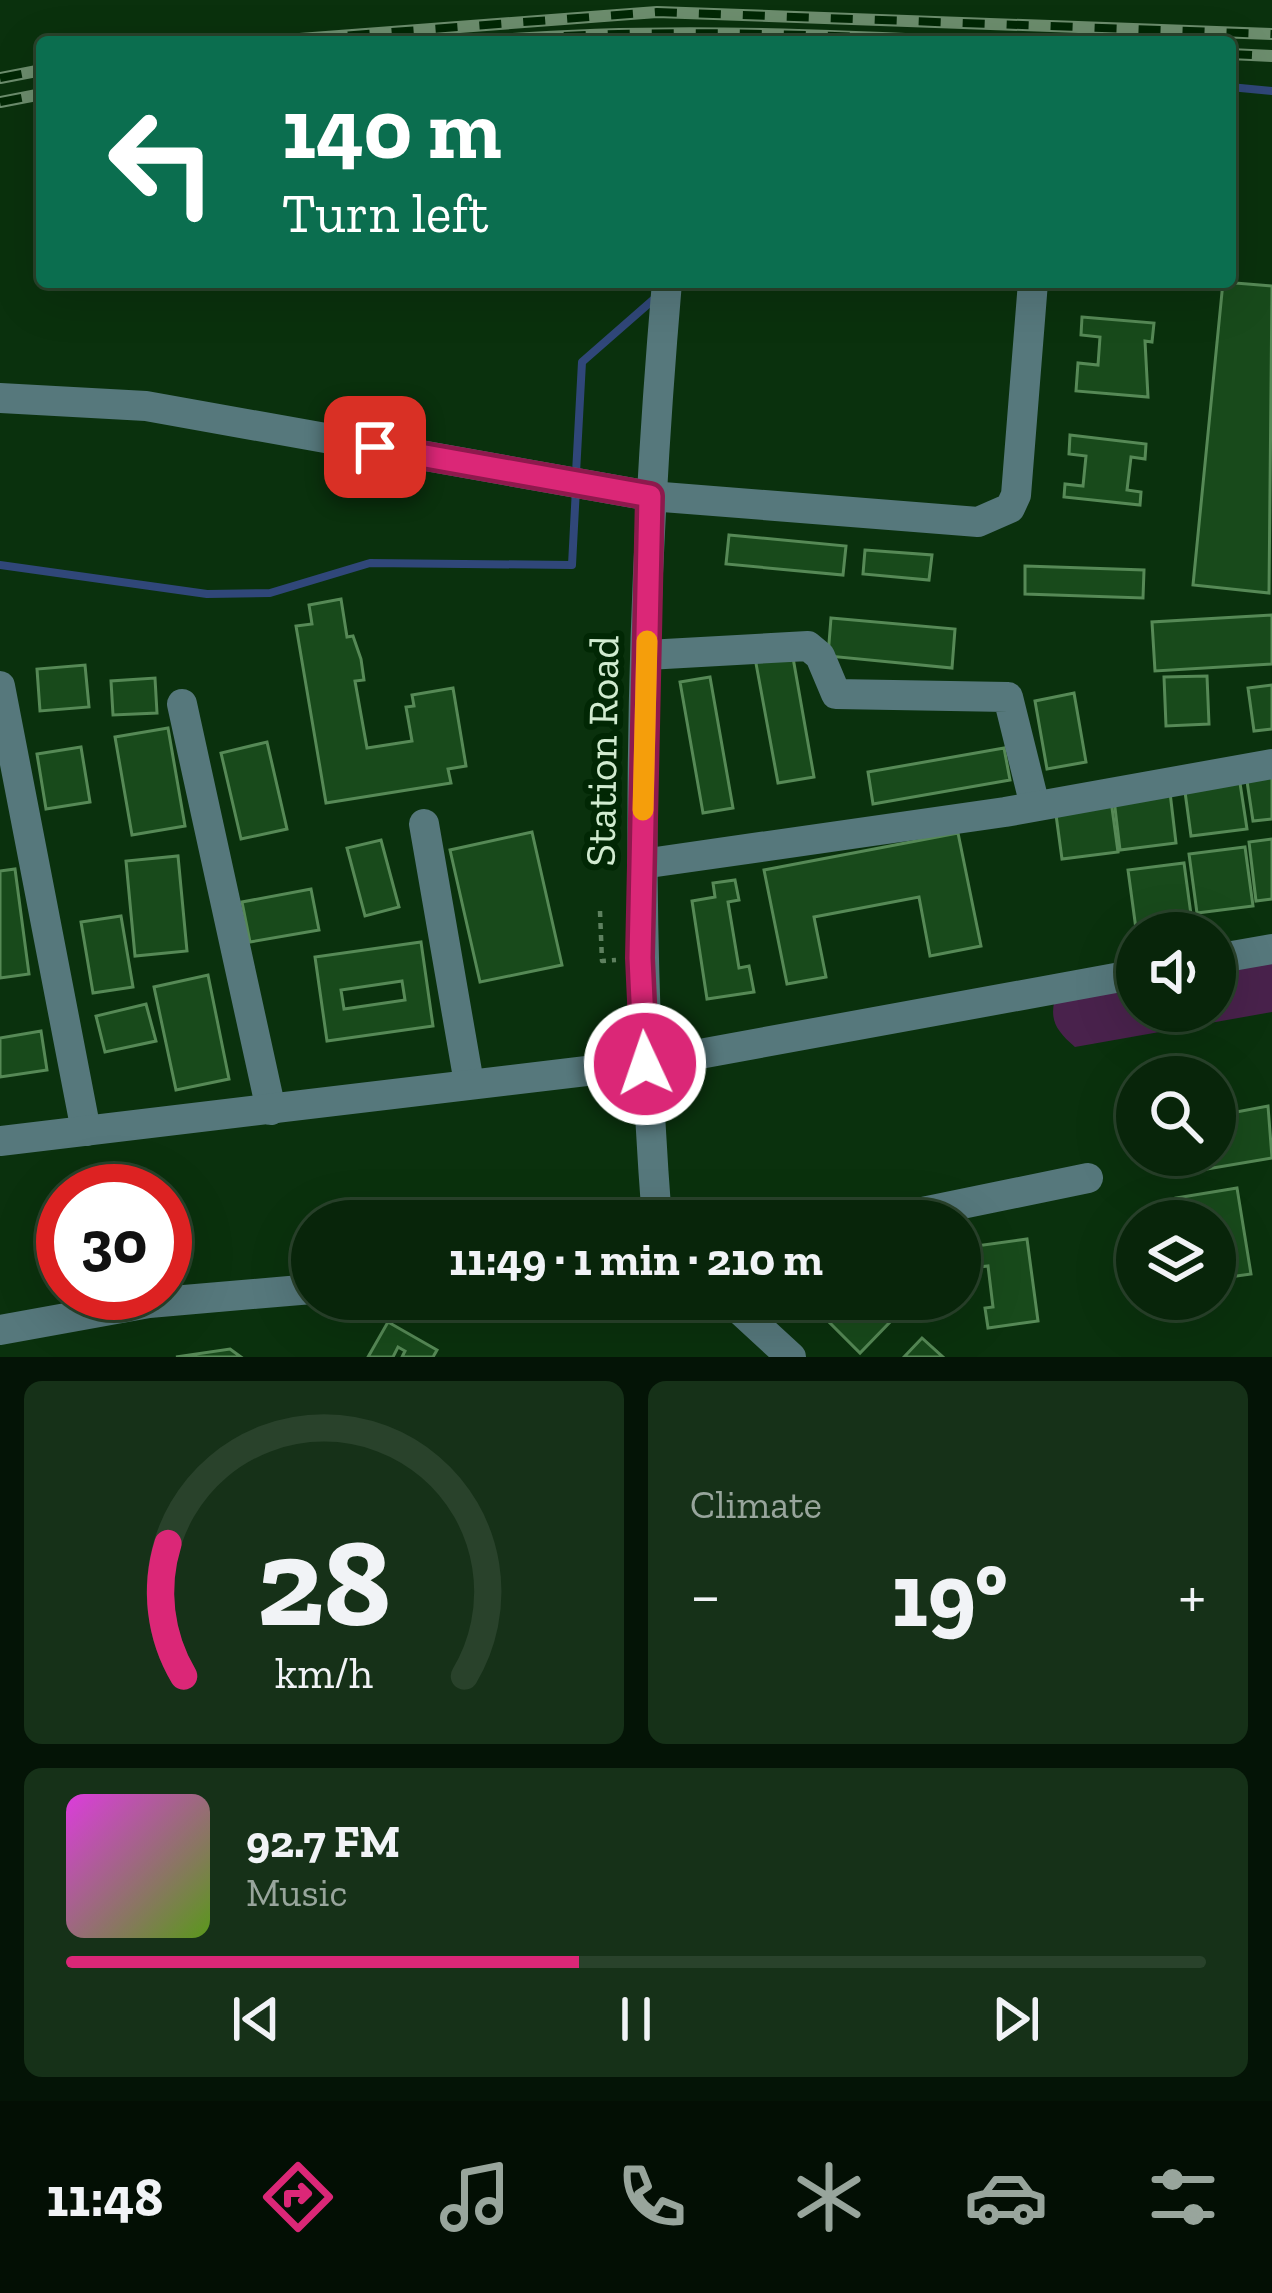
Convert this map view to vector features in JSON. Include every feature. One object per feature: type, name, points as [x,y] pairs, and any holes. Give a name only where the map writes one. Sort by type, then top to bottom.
[{"type":"street","points":[[0,398],[146,406],[650,496],[925,520],[994,518],[1010,508],[1021,472],[1034,288]]},
{"type":"street","name":"Station Road","points":[[655,1200],[645,1064],[642,864],[650,496],[666,292]]},
{"type":"street","points":[[646,655],[808,646],[820,656],[836,694],[1008,697],[1035,806]]},
{"type":"street","points":[[0,686],[86,1131]]},
{"type":"street","points":[[182,704],[272,1110]]},
{"type":"street","points":[[642,864],[1035,806],[1272,764]]},
{"type":"street","points":[[424,824],[469,1083]]},
{"type":"street","points":[[1236,955],[1272,949]]},
{"type":"street","points":[[0,1141],[645,1064],[1116,978]]},
{"type":"street","points":[[981,1200],[1088,1178]]},
{"type":"street","points":[[0,1330],[148,1303],[291,1291]]},
{"type":"street","points":[[750,1320],[790,1357]]},
{"type":"path","points":[[600,911],[602,961]]},
{"type":"shaded area","points":[[1272,951],[1272,1012],[1236,1018],[1236,957]]},
{"type":"shaded area","points":[[1116,979],[1116,1032],[1159,1032],[1075,1047],[1054,1021],[1058,989]]},
{"type":"building","points":[[1236,283],[1272,286],[1269,593],[1193,585],[1222,288],[1236,288]]},
{"type":"building","points":[[1082,317],[1154,323],[1152,342],[1145,341],[1148,397],[1076,391],[1078,363],[1098,365],[1100,337],[1081,335]]},
{"type":"building","points":[[1070,435],[1146,444],[1145,459],[1131,457],[1127,490],[1141,492],[1140,505],[1064,497],[1065,484],[1083,486],[1086,456],[1069,454]]},
{"type":"building","points":[[729,535],[846,546],[843,575],[726,564]]},
{"type":"building","points":[[865,550],[932,555],[929,580],[863,574]]},
{"type":"building","points":[[1025,566],[1144,570],[1143,598],[1025,594]]},
{"type":"building","points":[[341,599],[347,637],[353,636],[361,659],[364,680],[355,681],[367,748],[412,741],[406,707],[414,706],[412,695],[453,688],[466,766],[448,769],[451,783],[326,803],[296,626],[312,624],[309,605]]},
{"type":"building","points":[[1272,615],[1272,664],[1155,671],[1152,622]]},
{"type":"building","points":[[831,618],[955,629],[952,668],[828,656]]},
{"type":"building","points":[[792,652],[814,777],[778,783],[755,658]]},
{"type":"building","points":[[85,665],[89,707],[40,711],[37,669]]},
{"type":"building","points":[[1207,676],[1209,724],[1166,726],[1164,677]]},
{"type":"building","points":[[710,677],[733,808],[703,813],[680,682]]},
{"type":"building","points":[[155,678],[157,713],[113,715],[111,681]]},
{"type":"building","points":[[1272,685],[1272,729],[1254,731],[1248,688]]},
{"type":"building","points":[[1074,693],[1086,762],[1047,769],[1035,701]]},
{"type":"building","points":[[168,728],[185,826],[132,835],[115,737]]},
{"type":"building","points":[[267,742],[287,829],[241,839],[221,753]]},
{"type":"building","points":[[81,747],[90,802],[46,809],[37,754]]},
{"type":"building","points":[[1004,748],[1010,780],[873,804],[868,772]]},
{"type":"building","points":[[1272,765],[1272,819],[1253,821],[1245,768]]},
{"type":"building","points":[[1238,770],[1247,829],[1191,836],[1183,777]]},
{"type":"building","points":[[1169,784],[1176,843],[1120,850],[1113,791]]},
{"type":"building","points":[[1110,793],[1118,852],[1062,859],[1054,800]]},
{"type":"building","points":[[532,832],[562,965],[480,982],[450,850]]},
{"type":"building","points":[[958,833],[981,946],[930,956],[919,897],[814,917],[826,977],[787,984],[764,870]]},
{"type":"building","points":[[1272,839],[1272,899],[1256,901],[1249,842]]},
{"type":"building","points":[[381,840],[399,907],[365,916],[347,848]]},
{"type":"building","points":[[1245,847],[1253,906],[1197,912],[1189,854]]},
{"type":"building","points":[[178,856],[187,951],[135,956],[126,861]]},
{"type":"building","points":[[1184,863],[1191,912],[1134,912],[1128,870]]},
{"type":"building","points":[[15,869],[29,974],[0,978],[0,871]]},
{"type":"building","points":[[735,880],[739,900],[728,902],[739,968],[749,966],[754,992],[707,999],[692,901],[715,897],[713,883]]},
{"type":"building","points":[[311,889],[319,930],[250,942],[242,902]]},
{"type":"building","points":[[121,916],[133,987],[93,993],[81,922]]},
{"type":"building","points":[[421,942],[433,1026],[327,1041],[315,957]],"holes":[[[402,981],[405,1000],[344,1009],[341,990]]]},
{"type":"building","points":[[208,975],[229,1079],[176,1090],[154,987]]},
{"type":"building","points":[[146,1004],[156,1041],[105,1052],[96,1016]]},
{"type":"building","points":[[41,1031],[47,1070],[0,1077],[0,1038]]},
{"type":"building","points":[[1268,1106],[1272,1158],[1236,1164],[1236,1112]]},
{"type":"building","points":[[1237,1188],[1251,1274],[1236,1276],[1236,1200],[1176,1198]]},
{"type":"building","points":[[1027,1239],[1038,1321],[988,1328],[985,1308],[993,1307],[988,1266],[981,1267],[981,1245]]},
{"type":"building","points":[[827,1320],[889,1320],[860,1353]]},
{"type":"building","points":[[388,1322],[437,1350],[433,1357],[402,1357],[405,1351],[398,1347],[393,1357],[368,1357]]},
{"type":"building","points":[[922,1338],[943,1357],[904,1357]]},
{"type":"building","points":[[230,1349],[241,1357],[176,1357]]},
{"type":"waterway","points":[[1236,88],[1272,91]]},
{"type":"waterway","points":[[576,473],[582,362],[654,299]]},
{"type":"waterway","points":[[0,565],[207,594],[270,593],[370,563],[572,565],[576,488]]},
{"type":"railway","points":[[339,36],[657,12],[1272,34]]},
{"type":"railway","points":[[569,36],[813,36]]},
{"type":"railway","points":[[1236,54],[1272,56]]},
{"type":"railway","points":[[0,78],[36,71]]},
{"type":"railway","points":[[0,102],[36,95]]},
{"type":"slow traffic","points":[[643,810],[647,641]]},
{"type":"route","points":[[375,447],[650,496],[640,958],[645,1064]]}]
